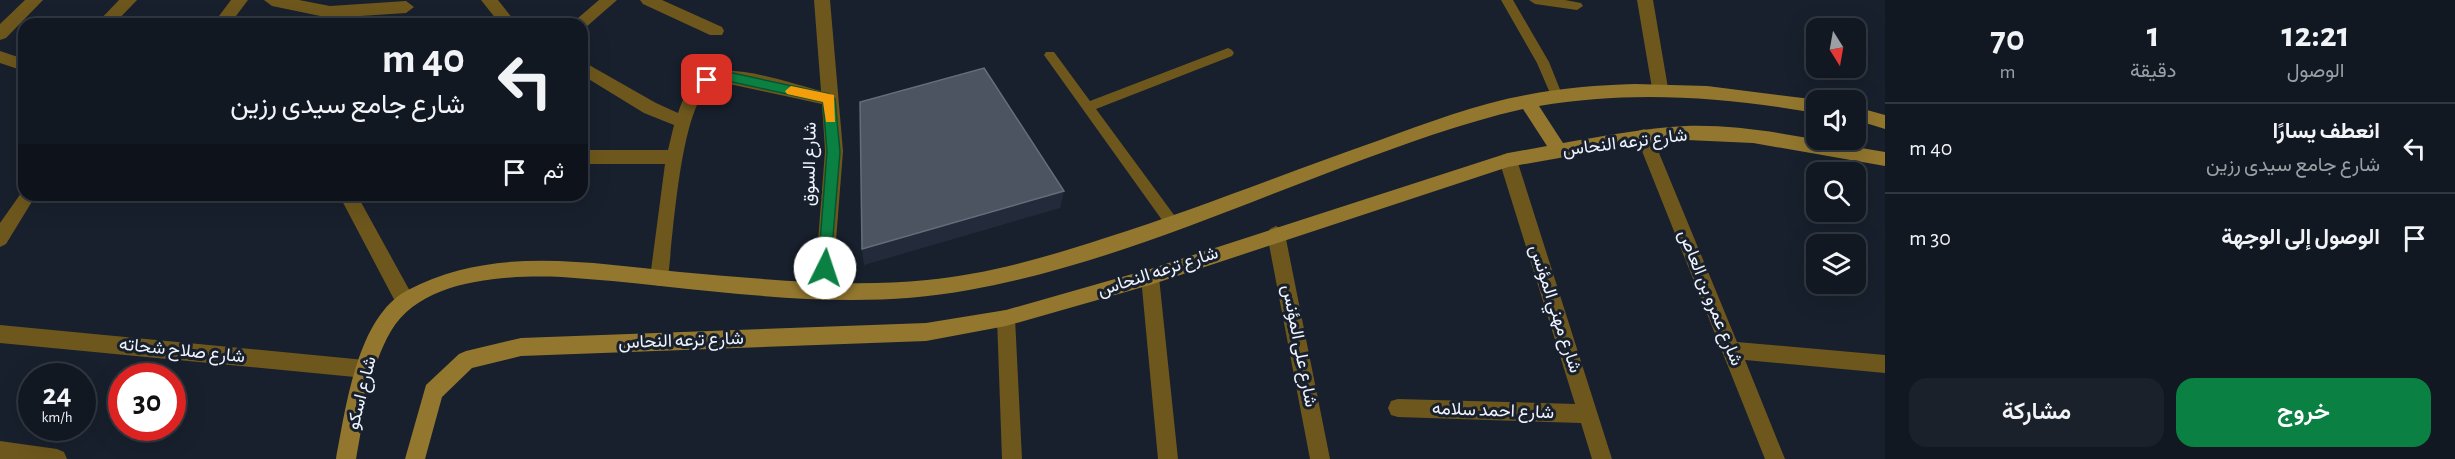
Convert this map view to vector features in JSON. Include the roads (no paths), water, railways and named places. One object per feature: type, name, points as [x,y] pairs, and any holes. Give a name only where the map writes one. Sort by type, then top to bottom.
[{"type":"main road","points":[[404,299],[450,281],[502,269],[572,270],[823,292],[926,288],[999,278],[1172,223],[1453,120],[1527,101],[1599,91],[1660,88],[1757,96],[1806,104]]},
{"type":"main road","points":[[1527,101],[1559,151]]},
{"type":"main road","points":[[1866,117],[1885,122]]},
{"type":"main road","name":"شارع ترعه النحاس","points":[[415,459],[433,392],[466,360],[521,346],[926,332],[1006,318],[1150,276],[1508,160],[1644,136],[1687,133],[1753,136],[1884,160]]},
{"type":"main road","name":"شارع اسكو","points":[[346,459],[365,369],[380,331],[404,299]]},
{"type":"street","points":[[0,34],[35,0]]},
{"type":"street","points":[[110,18],[129,0]]},
{"type":"street","points":[[226,18],[240,0]]},
{"type":"street","points":[[272,0],[330,12],[407,4]]},
{"type":"street","points":[[489,0],[503,18]]},
{"type":"street","points":[[586,18],[609,0]]},
{"type":"street","points":[[648,0],[716,31]]},
{"type":"street","name":"شارع السوق","points":[[822,0],[834,152],[823,292]]},
{"type":"street","points":[[1645,0],[1660,88]]},
{"type":"street","points":[[0,57],[18,63]]},
{"type":"street","points":[[588,71],[650,108],[684,122]]},
{"type":"street","points":[[659,278],[676,158],[684,122],[699,87],[717,77],[728,77],[829,99]]},
{"type":"street","name":"شارع عمرو بن العاص","points":[[1644,136],[1775,459]]},
{"type":"street","points":[[588,157],[676,158]]},
{"type":"street","name":"شارع مهني المؤنس","points":[[1508,160],[1602,459]]},
{"type":"street","points":[[0,239],[23,201]]},
{"type":"street","points":[[355,201],[404,299]]},
{"type":"street","name":"شارع على المؤنس","points":[[1276,234],[1320,459]]},
{"type":"street","points":[[1150,276],[1168,459]]},
{"type":"street","points":[[1006,318],[1012,459]]},
{"type":"street","name":"شارع صلاح شحاته","points":[[0,334],[365,369]]},
{"type":"street","points":[[1731,350],[1885,364]]},
{"type":"street","name":"شارع احمد سلامه","points":[[1398,408],[1588,414]]},
{"type":"street","points":[[0,452],[57,459]]},
{"type":"lane","points":[[1507,0],[1543,62],[1557,97]]},
{"type":"lane","points":[[1535,0],[1577,6]]},
{"type":"lane","points":[[1088,107],[1228,52]]},
{"type":"lane","points":[[1050,55],[1172,223]]}]
